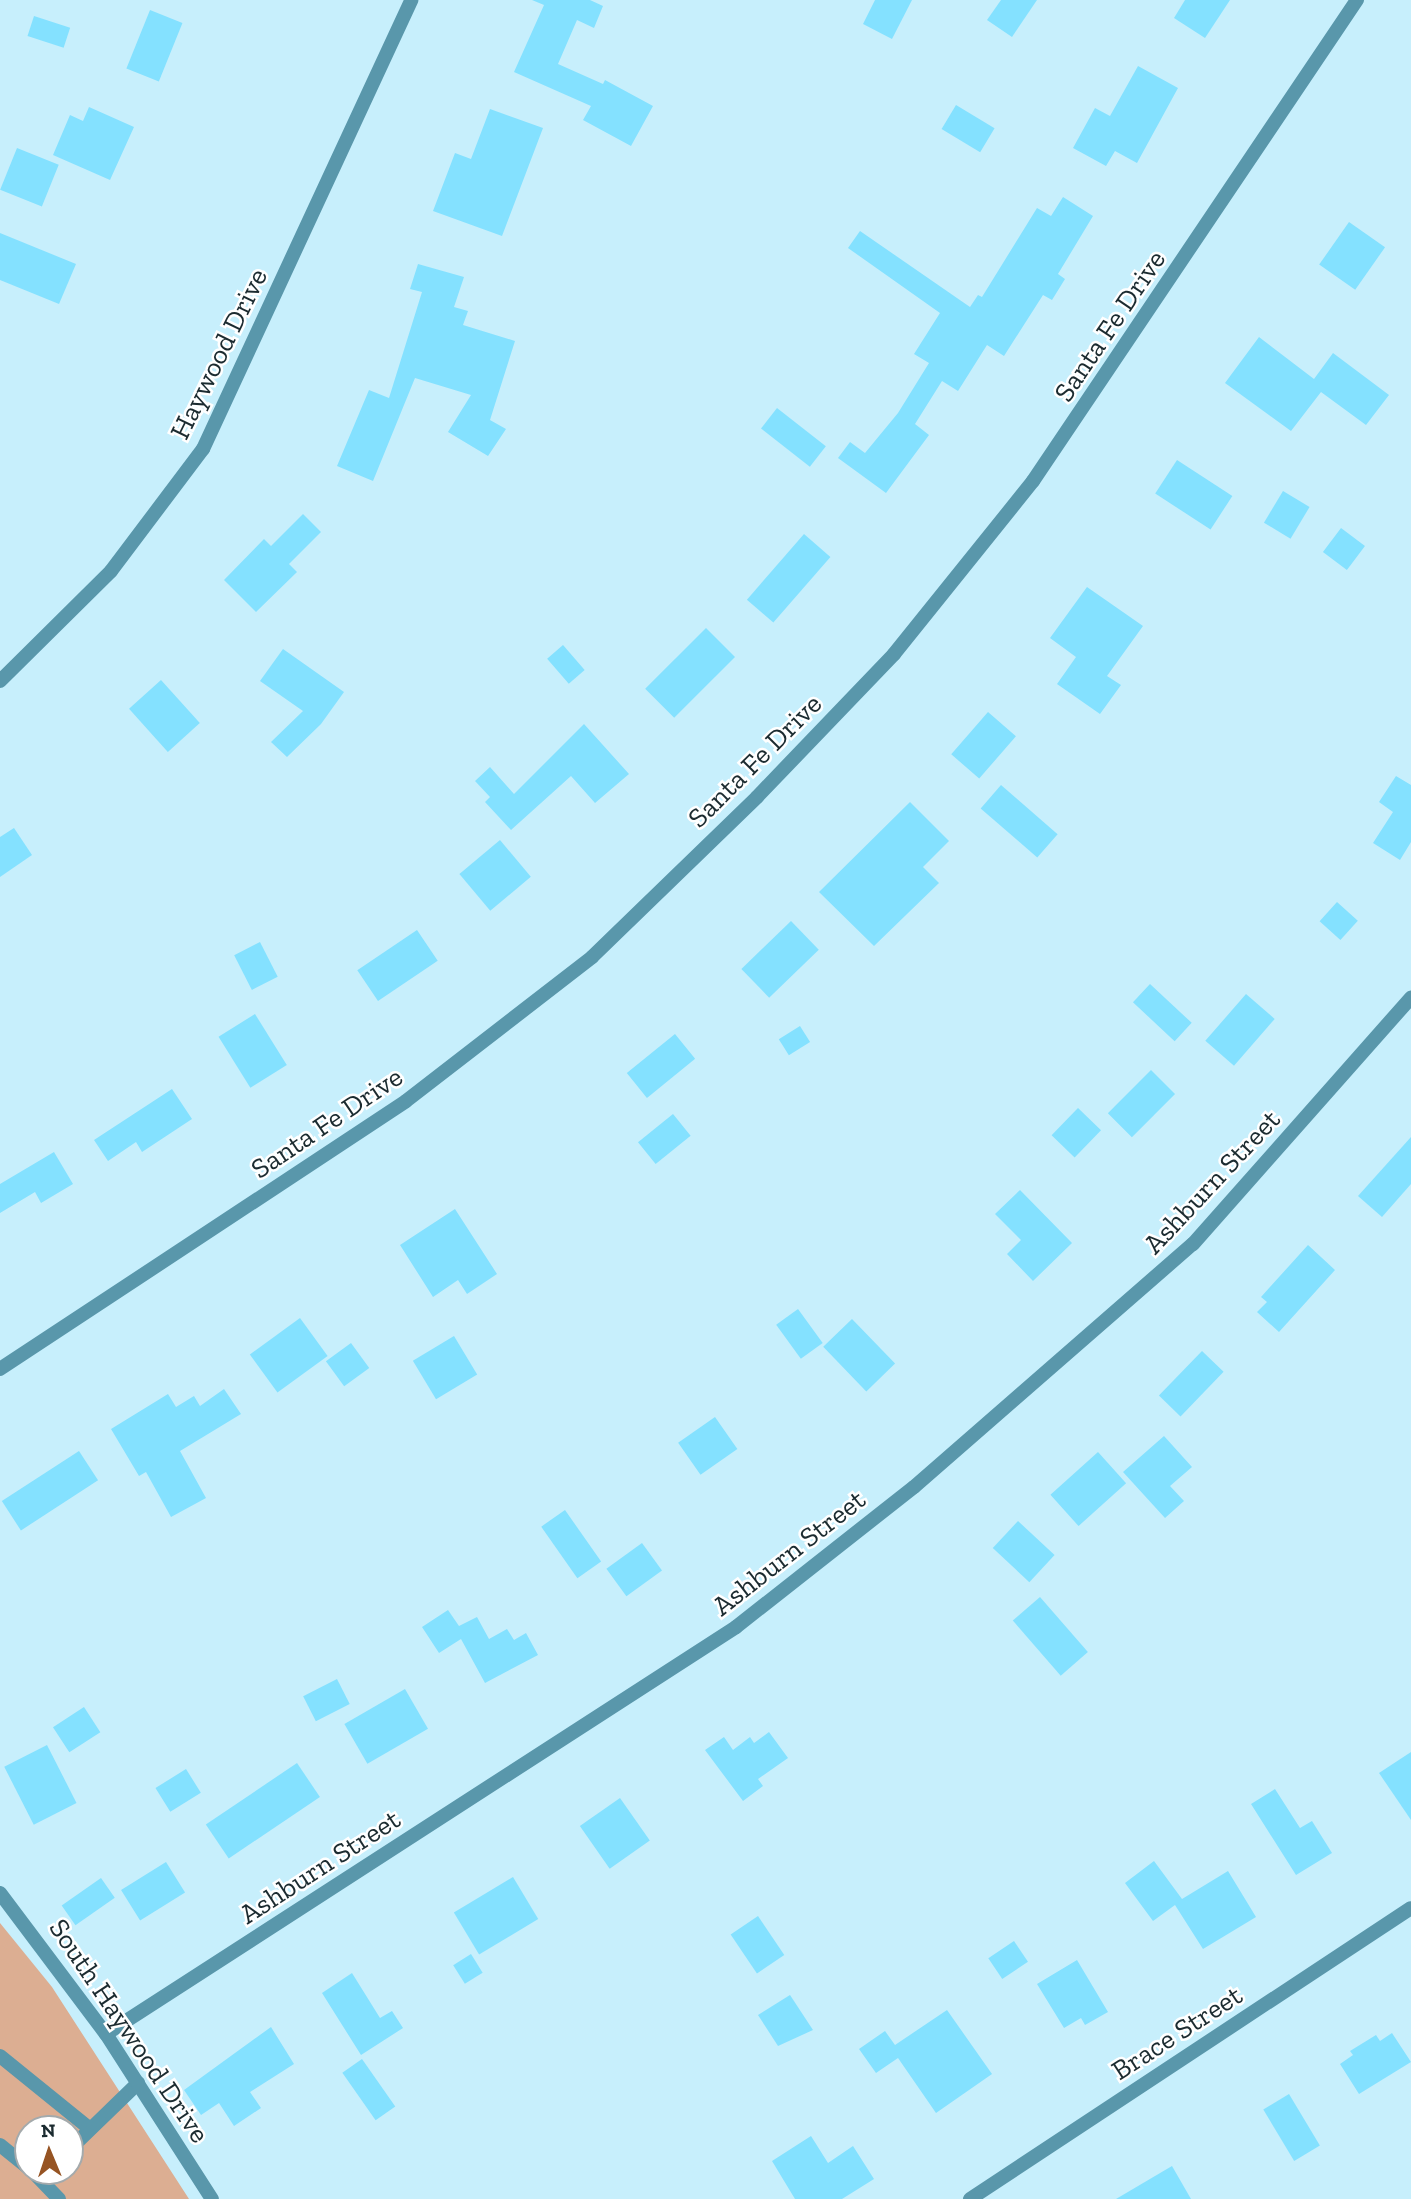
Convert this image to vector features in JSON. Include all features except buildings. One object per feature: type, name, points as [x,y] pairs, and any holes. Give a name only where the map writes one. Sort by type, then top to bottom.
[{"type":"street","name":"Haywood Drive","points":[[0,681],[111,571],[203,449],[411,0]]},
{"type":"street","name":"Santa Fe Drive","points":[[0,1369],[406,1101],[592,957],[757,797],[894,654],[1033,481],[1357,0]]},
{"type":"street","name":"Ashburn Street","points":[[106,2034],[736,1628],[914,1487],[1193,1244],[1411,998]]},
{"type":"street","name":"South Haywood Drive","points":[[0,1894],[106,2034],[212,2199]]},
{"type":"street","name":"Brace Street","points":[[970,2199],[1411,1908]]},
{"type":"street","points":[[0,2056],[89,2128]]},
{"type":"street","points":[[84,2134],[138,2084]]},
{"type":"street","points":[[48,2185],[59,2199]]},
{"type":"shaded area","points":[[0,1923],[52,1987],[189,2199],[0,2199]]}]
